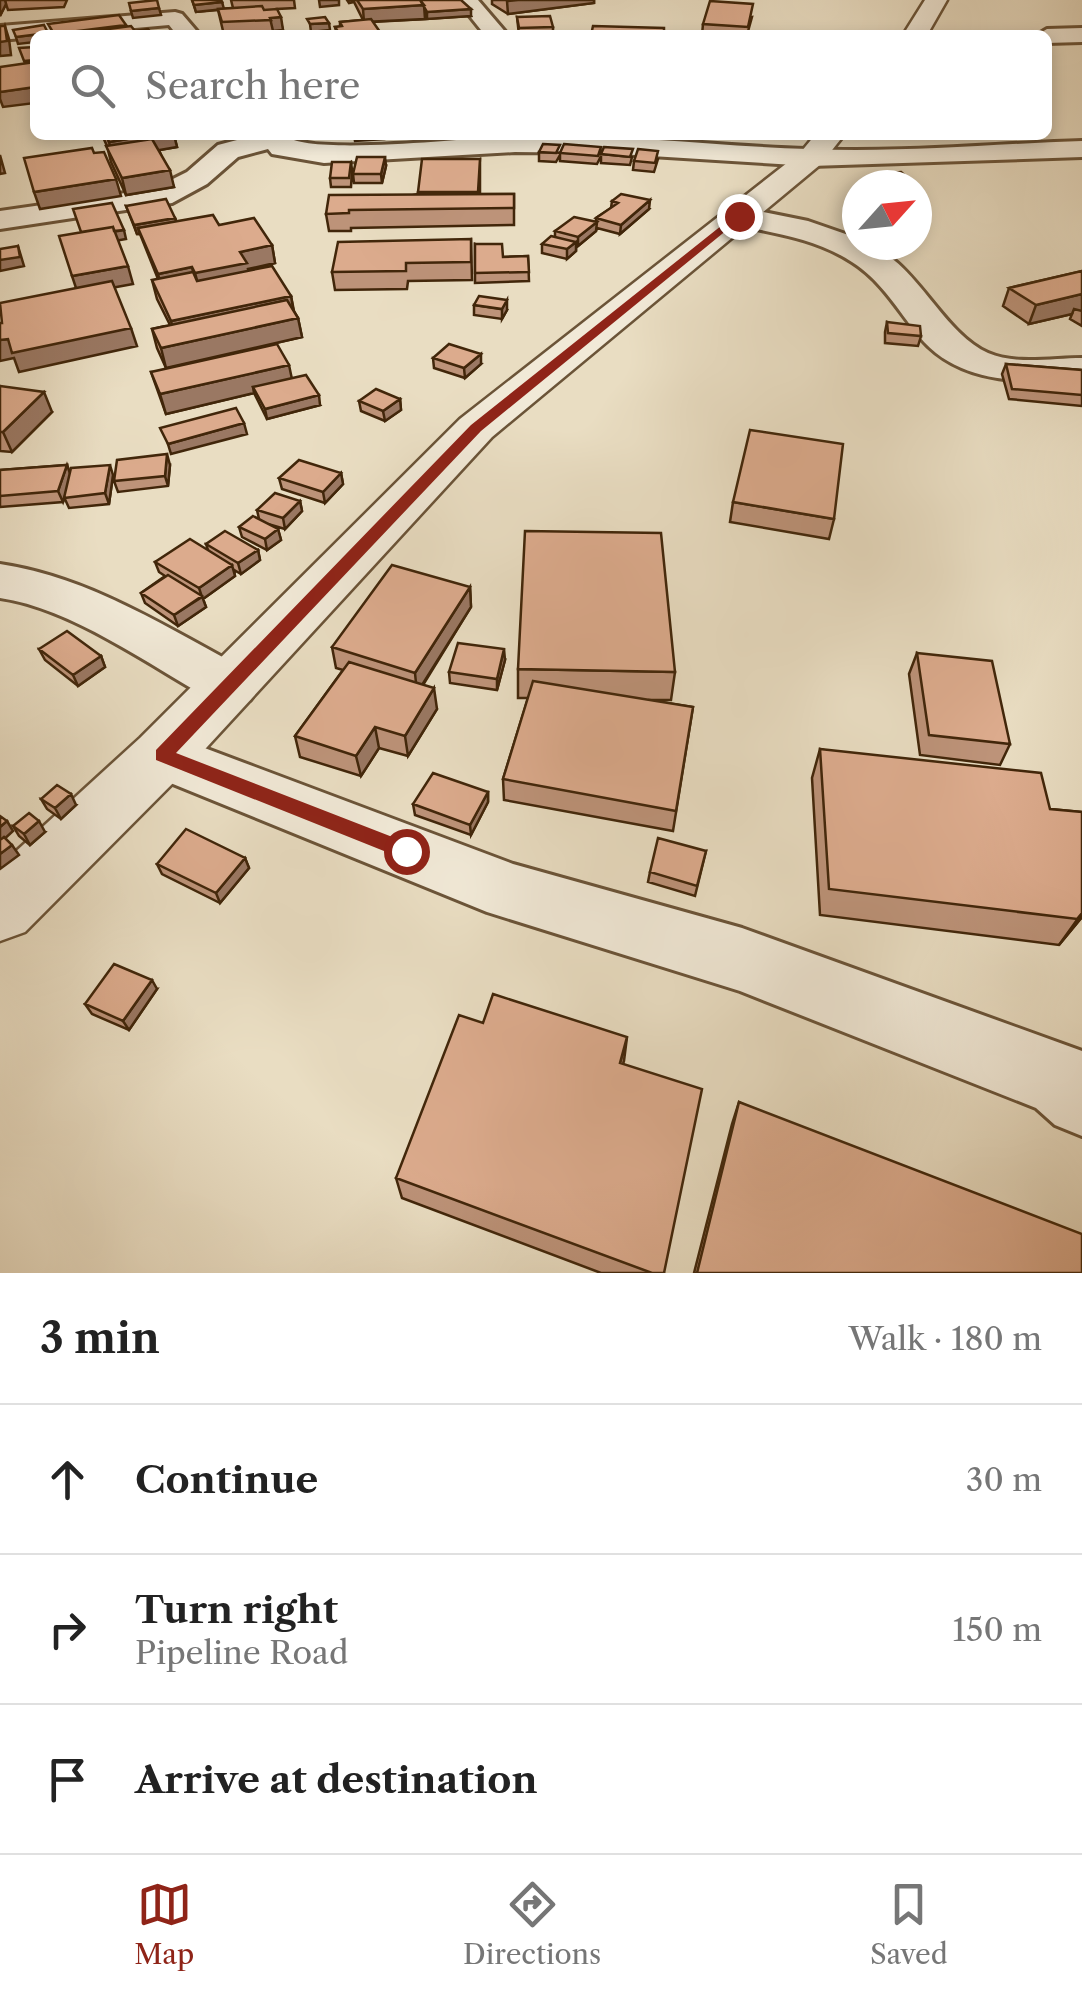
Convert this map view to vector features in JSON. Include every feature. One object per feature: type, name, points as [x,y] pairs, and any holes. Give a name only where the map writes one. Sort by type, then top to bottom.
[{"type":"street","points":[[467,0],[492,30]]},
{"type":"street","points":[[917,30],[936,0]]},
{"type":"street","points":[[0,32],[178,18]]},
{"type":"street","points":[[1052,36],[1082,35]]},
{"type":"street","points":[[0,220],[161,197],[197,178],[228,151],[262,140]]},
{"type":"street","points":[[274,140],[282,148],[324,155],[515,140],[604,145],[1082,149]]},
{"type":"street","points":[[0,910],[231,686],[476,428],[821,146]]},
{"type":"street","points":[[1040,151],[1082,166]]},
{"type":"street","points":[[739,216],[811,230],[850,245],[885,270],[937,339],[976,362],[1000,368],[1082,370]]},
{"type":"street","points":[[0,581],[15,581],[62,598],[231,686]]},
{"type":"street","points":[[162,755],[510,892],[742,960],[1075,1078]]},
{"type":"building","points":[[157,0],[159,8],[131,11],[129,3]]},
{"type":"building","points":[[192,0],[221,0],[222,2],[194,5]]},
{"type":"building","points":[[357,0],[420,0],[424,5],[363,9]]},
{"type":"building","points":[[420,0],[461,0],[471,9],[427,12]]},
{"type":"building","points":[[710,1],[753,4],[748,27],[703,24]]},
{"type":"building","points":[[262,6],[264,10],[277,9],[281,17],[222,22],[218,9]]},
{"type":"building","points":[[119,15],[126,25],[52,30],[48,24]]},
{"type":"building","points":[[550,16],[553,27],[519,28],[517,17]]},
{"type":"building","points":[[325,17],[329,23],[310,24],[307,19]]},
{"type":"building","points":[[371,19],[379,30],[337,30],[335,27],[342,26],[340,22]]},
{"type":"building","points":[[44,25],[46,30],[30,30],[30,35],[16,37],[13,30]]},
{"type":"building","points":[[0,26],[5,26],[7,41],[0,42]]},
{"type":"building","points":[[131,26],[134,30],[101,30]]},
{"type":"building","points":[[593,26],[664,28],[664,30],[592,30]]},
{"type":"building","points":[[30,47],[30,60],[24,61],[19,48]]},
{"type":"building","points":[[30,63],[30,88],[0,92],[0,67]]},
{"type":"building","points":[[153,140],[170,170],[122,178],[106,146]]},
{"type":"building","points":[[543,144],[560,145],[556,153],[539,152]]},
{"type":"building","points":[[564,144],[601,147],[598,156],[560,153]]},
{"type":"building","points":[[604,147],[633,149],[630,157],[601,154]]},
{"type":"building","points":[[92,148],[94,153],[104,152],[116,179],[34,192],[24,158]]},
{"type":"building","points":[[638,149],[658,151],[655,163],[634,161]]},
{"type":"building","points":[[357,157],[385,157],[381,174],[353,174]]},
{"type":"building","points":[[422,159],[480,159],[478,192],[418,192]]},
{"type":"building","points":[[332,162],[351,162],[349,178],[330,178]]},
{"type":"building","points":[[514,194],[514,208],[349,210],[326,214],[329,195]]},
{"type":"building","points":[[621,194],[650,200],[621,225],[596,218],[618,203],[612,201]]},
{"type":"building","points":[[166,199],[175,218],[134,225],[126,206]]},
{"type":"building","points":[[112,203],[124,230],[114,231],[113,227],[81,232],[73,209]]},
{"type":"building","points":[[213,215],[219,225],[254,218],[272,245],[240,252],[247,263],[195,273],[192,267],[158,274],[138,228]]},
{"type":"building","points":[[574,217],[597,222],[578,237],[555,231]]},
{"type":"building","points":[[113,227],[128,266],[72,276],[59,236]]},
{"type":"building","points":[[551,236],[576,242],[567,249],[542,244]]},
{"type":"building","points":[[471,239],[471,262],[406,263],[406,271],[332,272],[338,242]]},
{"type":"building","points":[[475,244],[502,244],[503,257],[528,256],[529,272],[475,273]]},
{"type":"building","points":[[18,246],[20,257],[0,260],[0,249]]},
{"type":"building","points":[[272,266],[291,296],[171,321],[152,280],[193,272],[197,281]]},
{"type":"building","points":[[1082,271],[1082,294],[1036,305],[1009,288]]},
{"type":"building","points":[[112,281],[131,328],[12,353],[8,339],[0,340],[0,303]]},
{"type":"building","points":[[479,296],[507,300],[502,309],[474,305]]},
{"type":"building","points":[[287,300],[298,318],[161,348],[152,329]]},
{"type":"building","points":[[887,322],[920,326],[921,336],[888,333]]},
{"type":"building","points":[[277,344],[289,365],[160,394],[151,372]]},
{"type":"building","points":[[449,344],[481,354],[464,368],[433,358]]},
{"type":"building","points":[[1006,364],[1082,370],[1082,395],[1012,389]]},
{"type":"building","points":[[306,375],[319,395],[265,409],[253,387]]},
{"type":"building","points":[[0,386],[44,392],[3,432],[0,432]]},
{"type":"building","points":[[376,389],[400,399],[383,411],[359,401]]},
{"type":"building","points":[[236,408],[244,423],[168,444],[160,428]]},
{"type":"building","points":[[750,430],[843,444],[834,519],[733,502]]},
{"type":"building","points":[[167,454],[165,476],[114,481],[117,460]]},
{"type":"building","points":[[299,460],[341,473],[323,492],[279,478]]},
{"type":"building","points":[[67,465],[58,491],[0,496],[0,470]]},
{"type":"building","points":[[110,465],[105,493],[64,498],[71,468]]},
{"type":"building","points":[[275,493],[300,501],[283,518],[257,510]]},
{"type":"building","points":[[253,516],[278,529],[265,539],[239,527]]},
{"type":"building","points":[[225,531],[258,550],[238,563],[206,544]]},
{"type":"building","points":[[525,531],[661,533],[675,672],[518,669]]},
{"type":"building","points":[[190,539],[232,565],[199,588],[155,562]]},
{"type":"building","points":[[392,565],[470,587],[415,673],[332,647]]},
{"type":"building","points":[[168,575],[202,596],[174,615],[141,593]]},
{"type":"building","points":[[67,631],[101,656],[73,675],[39,649]]},
{"type":"building","points":[[458,643],[504,649],[497,679],[449,672]]},
{"type":"building","points":[[917,653],[992,661],[1010,744],[929,735]]},
{"type":"building","points":[[349,662],[434,688],[405,736],[375,727],[356,756],[295,736]]},
{"type":"building","points":[[533,681],[693,707],[676,811],[503,779]]},
{"type":"building","points":[[820,749],[1041,773],[1050,809],[1082,812],[1082,913],[1077,919],[829,889]]},
{"type":"building","points":[[433,773],[488,792],[470,825],[413,804]]},
{"type":"building","points":[[57,785],[71,794],[55,808],[41,799]]},
{"type":"building","points":[[29,813],[39,821],[24,834],[13,826]]},
{"type":"building","points":[[186,829],[245,858],[216,893],[157,864]]},
{"type":"building","points":[[4,837],[12,845],[0,854],[0,840]]},
{"type":"building","points":[[658,838],[706,851],[697,886],[650,872]]},
{"type":"building","points":[[114,964],[152,980],[123,1021],[85,1004]]},
{"type":"building","points":[[493,994],[627,1037],[620,1063],[702,1089],[664,1273],[652,1273],[396,1178],[459,1015],[483,1023]]},
{"type":"building","points":[[739,1102],[1082,1234],[1082,1273],[697,1273]]},
{"type":"route","points":[[406,851],[162,755],[476,428],[739,216]]}]
